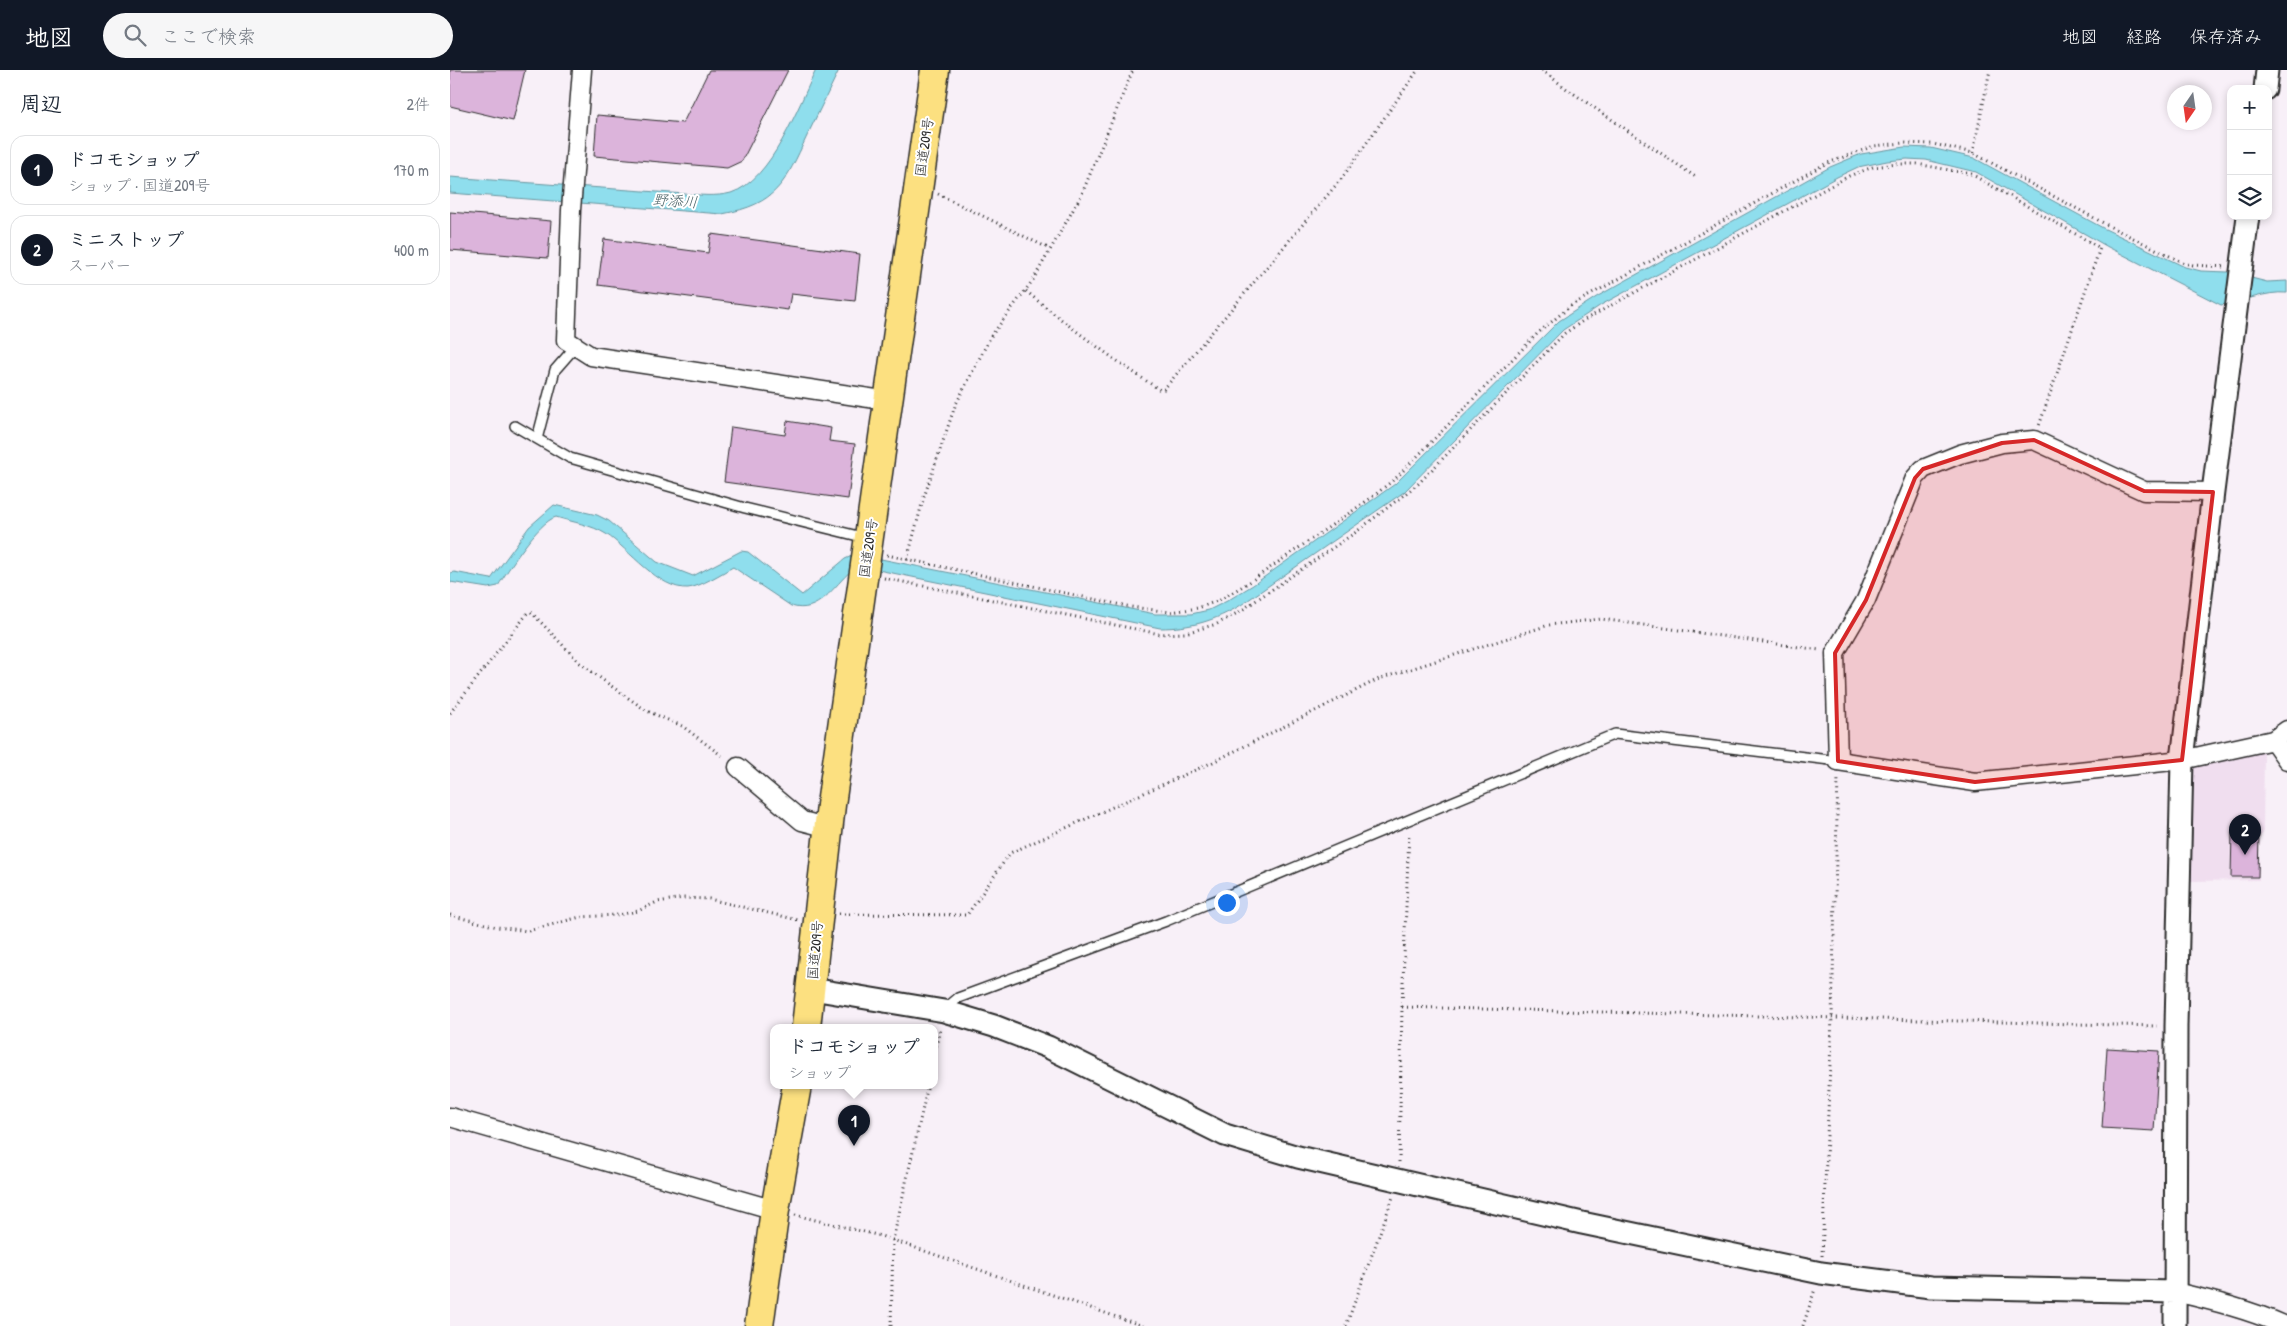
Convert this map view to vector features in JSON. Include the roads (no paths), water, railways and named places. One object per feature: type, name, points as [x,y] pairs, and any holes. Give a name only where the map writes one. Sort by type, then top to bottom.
[{"type":"highway","name":"国道209号","points":[[806,1024],[829,828],[870,560],[889,401],[935,70]]},
{"type":"highway","points":[[759,1326],[775,1210],[796,1089]]},
{"type":"street","points":[[582,70],[571,210],[566,340],[591,356],[889,401]]},
{"type":"street","points":[[2265,85],[2267,70]]},
{"type":"street","points":[[2175,1326],[2176,1026],[2182,760],[2247,220]]},
{"type":"street","points":[[2213,492],[2144,491],[2034,440],[2002,443],[1960,454],[1923,469],[1915,478],[1866,600],[1835,653],[1838,760],[1975,782],[2182,760],[2280,735],[2287,760]]},
{"type":"street","points":[[738,767],[802,821],[829,828]]},
{"type":"street","points":[[812,989],[944,1011],[994,1026],[1048,1048],[1225,1135],[1298,1157],[1398,1182],[1582,1224],[1821,1273],[1931,1288],[2175,1292],[2221,1302],[2259,1314],[2286,1326]]},
{"type":"street","points":[[450,1117],[775,1210]]},
{"type":"lane","points":[[537,439],[555,370],[576,346]]},
{"type":"lane","points":[[515,426],[570,458],[745,508],[870,560]]},
{"type":"lane","points":[[944,1011],[958,998],[1166,921],[1615,734],[1838,760]]},
{"type":"water","name":"野添川","points":[[816,70],[839,70],[792,167],[777,189],[755,204],[741,210],[722,214],[450,193],[450,177],[702,195],[731,193],[746,185],[771,158],[792,121]]},
{"type":"water","points":[[1904,147],[1931,148],[1974,158],[2103,228],[2185,267],[2201,271],[2228,272],[2267,282],[2287,281],[2287,293],[2262,295],[2221,305],[2108,247],[1976,172],[1926,160],[1887,161],[1858,167],[1837,177],[1601,305],[1563,330],[1404,492],[1241,605],[1222,615],[1192,625],[1160,628],[878,570],[852,570],[818,603],[801,608],[791,606],[733,567],[699,585],[688,588],[677,587],[655,576],[606,534],[588,526],[556,517],[532,537],[498,586],[488,588],[450,582],[450,573],[454,572],[491,579],[529,527],[554,505],[597,515],[609,521],[657,562],[693,576],[741,551],[748,552],[802,595],[845,559],[854,555],[1155,614],[1191,614],[1209,610],[1253,585],[1395,484],[1559,321],[1598,296],[1830,167],[1861,154]]},
{"type":"place","name":"ミニストップ","points":[[2245,855]]},
{"type":"place","name":"ドコモショップ","points":[[854,1146]]}]
